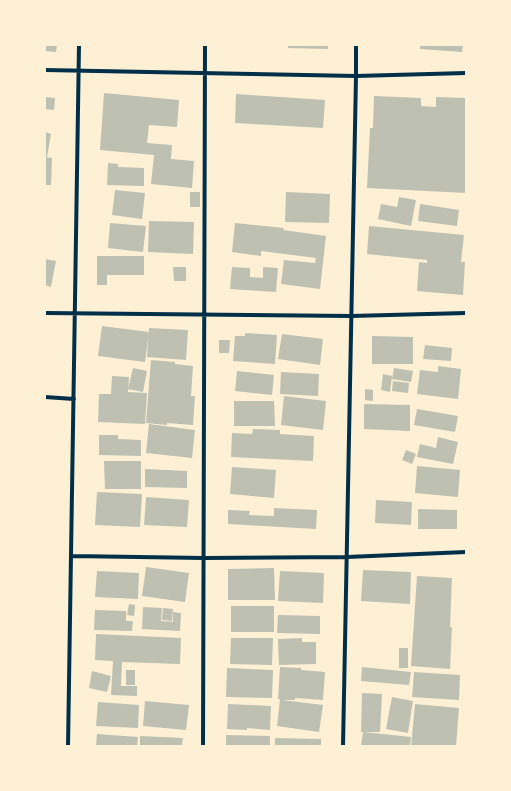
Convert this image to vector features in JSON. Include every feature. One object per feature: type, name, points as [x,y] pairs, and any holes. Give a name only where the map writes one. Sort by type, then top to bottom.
[{"type":"street","points":[[68,746],[79,45]]},
{"type":"street","points":[[203,746],[205,45]]},
{"type":"street","points":[[344,746],[356,45]]},
{"type":"street","points":[[45,70],[356,76],[466,73]]},
{"type":"street","points":[[45,313],[351,316],[466,313]]},
{"type":"street","points":[[45,397],[74,399]]},
{"type":"street","points":[[72,556],[204,558],[347,557],[466,552]]},
{"type":"building","points":[[45,45],[57,45],[56,52],[45,51]]},
{"type":"building","points":[[288,45],[328,45],[328,49],[288,48]]},
{"type":"building","points":[[420,45],[463,45],[462,52],[420,49]]},
{"type":"building","points":[[104,93],[179,100],[177,127],[149,125],[147,143],[172,145],[171,159],[194,161],[192,188],[151,184],[154,155],[100,150]]},
{"type":"building","points":[[236,94],[325,100],[323,128],[235,123]]},
{"type":"building","points":[[374,96],[421,98],[421,106],[436,107],[436,97],[466,98],[466,193],[367,188],[370,128],[373,128]]},
{"type":"building","points":[[45,97],[55,98],[54,110],[45,109]]},
{"type":"building","points":[[45,132],[51,134],[47,157],[45,156]]},
{"type":"building","points":[[45,157],[52,158],[51,185],[45,185]]},
{"type":"building","points":[[108,163],[118,164],[118,167],[144,168],[144,186],[107,185]]},
{"type":"building","points":[[115,190],[145,193],[142,219],[112,215]]},
{"type":"building","points":[[190,192],[200,192],[200,207],[190,207]]},
{"type":"building","points":[[286,192],[330,194],[329,223],[285,222]]},
{"type":"building","points":[[399,197],[416,200],[411,226],[378,219],[381,204],[397,207]]},
{"type":"building","points":[[420,204],[459,210],[457,226],[418,221]]},
{"type":"building","points":[[149,221],[194,222],[193,254],[148,252]]},
{"type":"building","points":[[110,223],[146,226],[143,252],[108,248]]},
{"type":"building","points":[[235,223],[284,228],[283,230],[326,236],[320,289],[281,284],[284,260],[315,263],[316,258],[261,251],[261,256],[232,252]]},
{"type":"building","points":[[369,226],[464,235],[461,262],[465,262],[463,295],[417,291],[419,262],[427,263],[427,260],[367,254]]},
{"type":"building","points":[[97,256],[144,256],[144,275],[107,275],[107,285],[97,285]]},
{"type":"building","points":[[45,259],[56,261],[51,287],[45,285]]},
{"type":"building","points":[[173,267],[186,267],[186,281],[174,281]]},
{"type":"building","points":[[232,267],[250,268],[250,277],[263,278],[263,267],[278,268],[276,292],[230,289]]},
{"type":"building","points":[[102,326],[149,332],[145,362],[98,356]]},
{"type":"building","points":[[149,328],[188,330],[186,360],[147,357]]},
{"type":"building","points":[[245,333],[277,335],[275,364],[233,361],[235,336],[245,336]]},
{"type":"building","points":[[282,334],[323,339],[320,365],[278,359]]},
{"type":"building","points":[[372,336],[413,337],[413,364],[372,364]]},
{"type":"building","points":[[219,340],[230,340],[229,353],[219,353]]},
{"type":"building","points":[[425,345],[452,348],[451,361],[423,359]]},
{"type":"building","points":[[151,360],[175,362],[175,364],[193,366],[191,396],[195,396],[193,425],[146,423]]},
{"type":"building","points":[[438,366],[461,369],[458,399],[417,394],[420,370],[438,372]]},
{"type":"building","points":[[133,368],[147,371],[143,392],[128,389]]},
{"type":"building","points":[[394,368],[413,371],[411,382],[392,379]]},
{"type":"building","points":[[237,371],[274,375],[272,395],[235,391]]},
{"type":"building","points":[[281,372],[319,374],[318,396],[280,394]]},
{"type":"building","points":[[383,374],[392,376],[390,392],[381,390]]},
{"type":"building","points":[[112,376],[129,377],[128,392],[147,393],[145,424],[98,422],[99,394],[111,394]]},
{"type":"building","points":[[393,381],[409,383],[408,393],[392,391]]},
{"type":"building","points":[[365,389],[373,390],[373,401],[365,400]]},
{"type":"building","points":[[284,396],[326,401],[323,430],[281,425]]},
{"type":"building","points":[[234,401],[274,401],[275,426],[234,426]]},
{"type":"building","points":[[364,404],[410,405],[410,431],[364,429]]},
{"type":"building","points":[[417,409],[458,416],[455,432],[414,425]]},
{"type":"building","points":[[149,424],[195,430],[192,458],[146,453]]},
{"type":"building","points":[[253,429],[280,430],[280,434],[314,436],[313,461],[231,457],[232,433],[252,434]]},
{"type":"building","points":[[99,435],[118,435],[118,439],[141,440],[141,456],[99,455]]},
{"type":"building","points":[[438,437],[458,442],[453,464],[417,457],[420,444],[436,448]]},
{"type":"building","points":[[406,450],[416,454],[412,464],[402,460]]},
{"type":"building","points":[[104,461],[141,461],[141,489],[105,489]]},
{"type":"building","points":[[417,466],[460,470],[458,497],[415,493]]},
{"type":"building","points":[[232,467],[276,470],[274,498],[230,494]]},
{"type":"building","points":[[145,469],[187,471],[187,488],[145,487]]},
{"type":"building","points":[[97,492],[142,494],[140,527],[95,525]]},
{"type":"building","points":[[146,497],[189,500],[187,527],[144,525]]},
{"type":"building","points":[[376,500],[412,502],[411,525],[375,523]]},
{"type":"building","points":[[274,508],[317,510],[316,529],[228,524],[228,510],[250,511],[249,515],[274,516]]},
{"type":"building","points":[[418,509],[457,510],[457,529],[418,529]]},
{"type":"building","points":[[146,567],[189,573],[185,602],[142,596]]},
{"type":"building","points":[[274,568],[275,600],[228,600],[228,569]]},
{"type":"building","points":[[363,570],[411,572],[410,604],[361,601]]},
{"type":"building","points":[[97,571],[139,573],[138,599],[95,597]]},
{"type":"building","points":[[280,571],[324,573],[323,603],[278,601]]},
{"type":"building","points":[[417,576],[452,578],[450,669],[411,666]]},
{"type":"building","points":[[129,604],[135,605],[134,616],[127,615]]},
{"type":"building","points":[[231,606],[274,606],[274,632],[231,632]]},
{"type":"building","points":[[143,607],[162,608],[161,621],[173,622],[173,612],[181,613],[180,631],[142,629]]},
{"type":"building","points":[[163,608],[173,609],[172,621],[162,620]]},
{"type":"building","points":[[95,610],[126,611],[126,621],[133,621],[132,631],[94,630]]},
{"type":"building","points":[[278,615],[320,616],[320,634],[277,633]]},
{"type":"building","points":[[96,634],[181,638],[180,664],[122,662],[121,686],[137,686],[137,696],[111,695],[113,661],[95,660]]},
{"type":"building","points":[[231,638],[273,638],[272,665],[230,664]]},
{"type":"building","points":[[302,638],[302,642],[316,642],[316,664],[279,665],[278,639]]},
{"type":"building","points":[[399,648],[408,648],[408,668],[399,668]]},
{"type":"building","points":[[280,667],[301,668],[301,670],[325,672],[323,700],[295,698],[295,700],[282,700],[323,705],[319,732],[277,726],[280,699],[278,699]]},
{"type":"building","points":[[362,667],[411,672],[409,685],[361,681]]},
{"type":"building","points":[[227,668],[273,670],[272,698],[226,697]]},
{"type":"building","points":[[126,670],[135,670],[135,685],[126,685]]},
{"type":"building","points":[[92,671],[111,676],[107,692],[89,688]]},
{"type":"building","points":[[414,672],[460,675],[459,700],[412,697]]},
{"type":"building","points":[[362,693],[382,694],[380,732],[361,732]]},
{"type":"building","points":[[392,697],[413,701],[408,733],[386,729]]},
{"type":"building","points":[[145,701],[189,705],[186,730],[143,726]]},
{"type":"building","points":[[98,702],[139,705],[138,728],[96,726]]},
{"type":"building","points":[[228,704],[271,706],[270,730],[247,728],[247,730],[227,729]]},
{"type":"building","points":[[415,704],[459,708],[456,746],[411,746]]},
{"type":"building","points":[[363,732],[411,737],[410,746],[361,746]]},
{"type":"building","points":[[97,734],[138,737],[137,746],[96,746]]},
{"type":"building","points":[[226,735],[270,736],[270,746],[226,746]]},
{"type":"building","points":[[140,736],[183,738],[182,746],[140,746]]},
{"type":"building","points":[[275,738],[321,739],[321,746],[275,746]]}]
